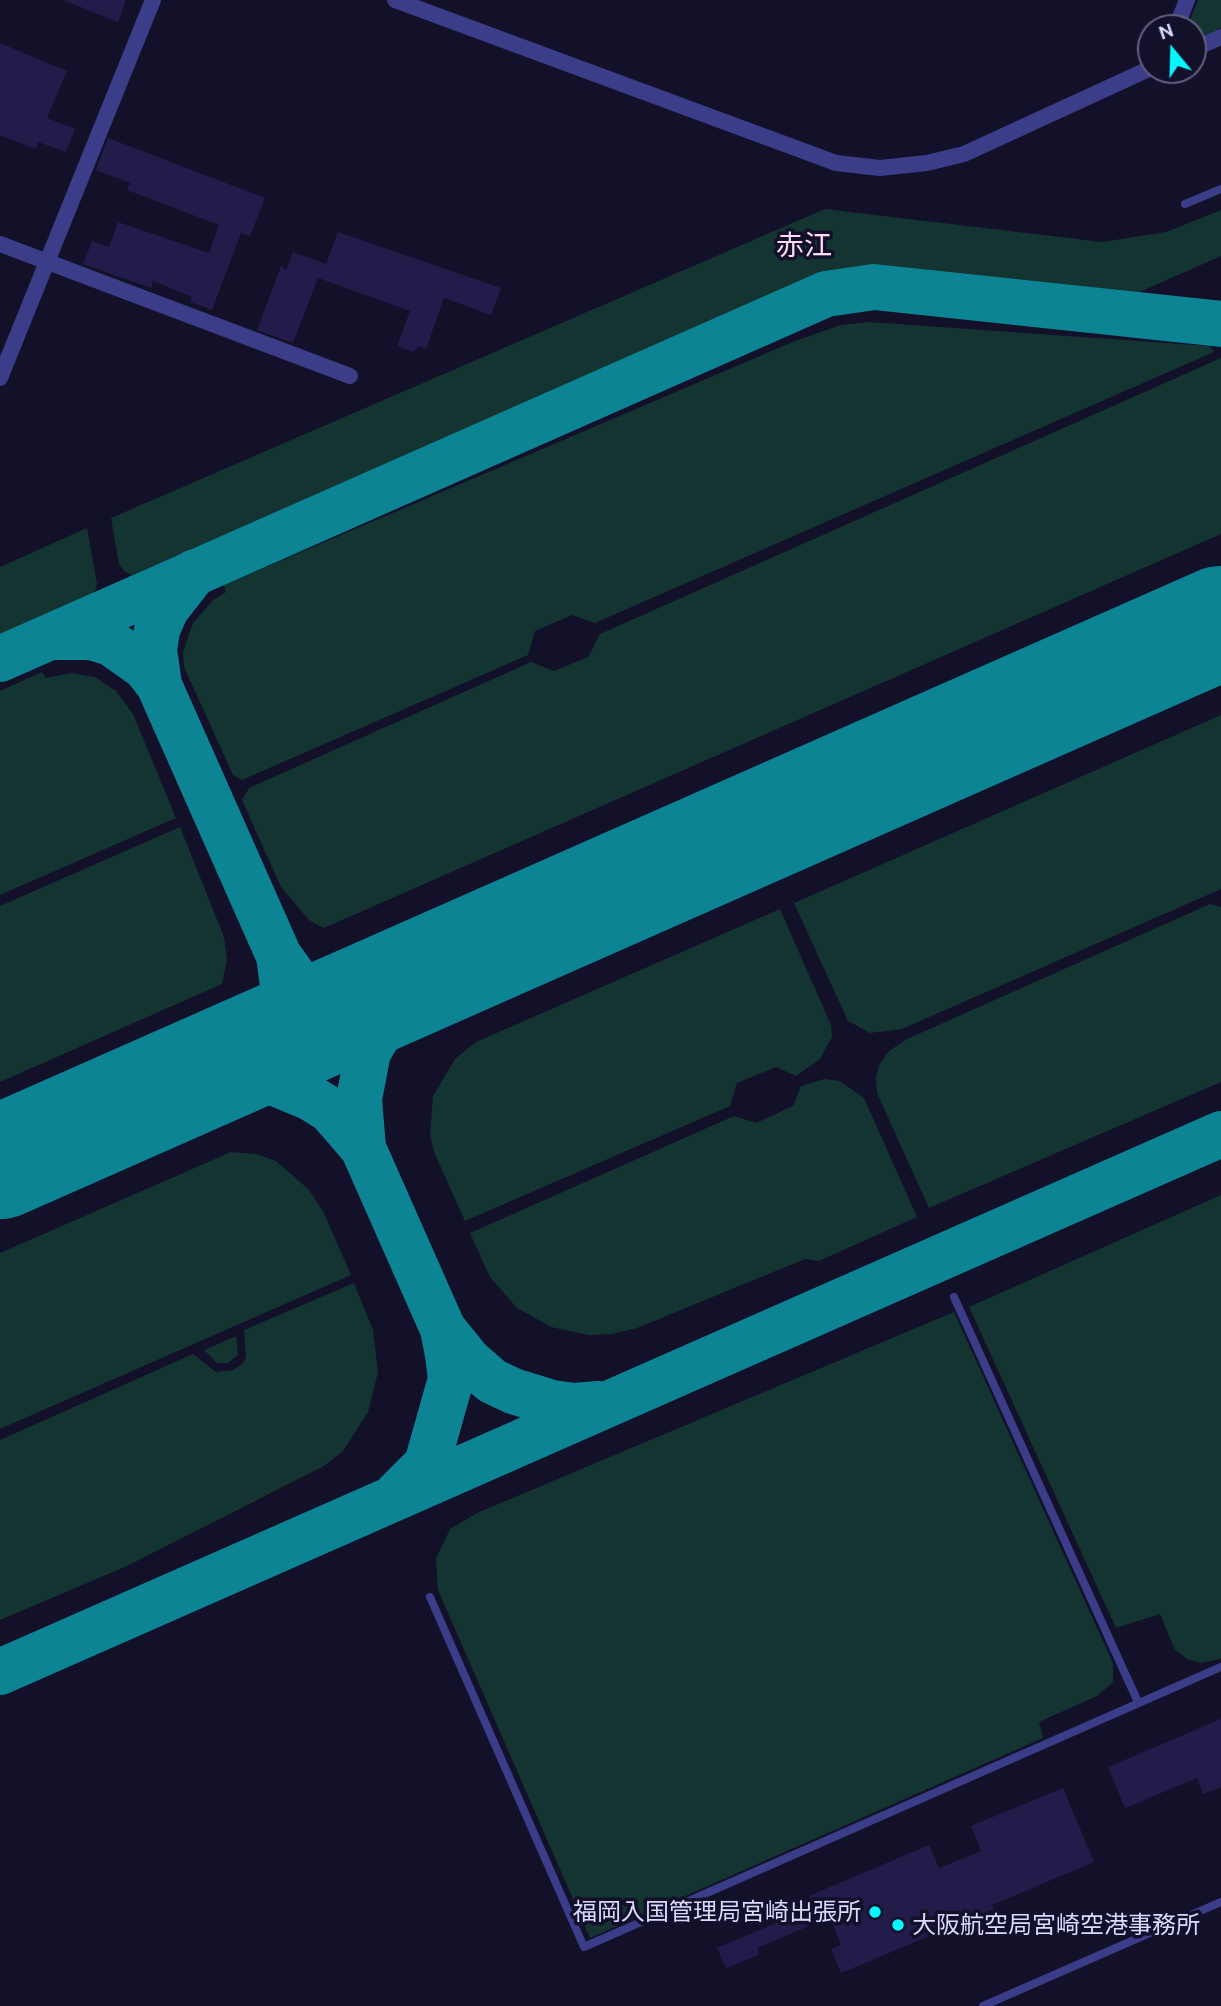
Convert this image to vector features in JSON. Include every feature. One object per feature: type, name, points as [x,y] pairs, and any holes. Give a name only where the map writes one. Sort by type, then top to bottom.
[{"type":"street","points":[[0,378],[153,0]]},
{"type":"street","points":[[395,0],[836,163],[880,168],[927,163],[964,154],[1137,74]]},
{"type":"street","points":[[0,244],[350,376]]},
{"type":"lane","points":[[1185,204],[1221,189]]},
{"type":"lane","points":[[954,1297],[1138,1702]]},
{"type":"lane","points":[[430,1597],[584,1947],[1221,1667]]},
{"type":"lane","points":[[983,2006],[1221,1902]]},
{"type":"green space","points":[[1198,0],[1221,0],[1221,28],[1207,34],[1207,14],[1192,14]]},
{"type":"green space","points":[[825,209],[1102,242],[1166,232],[1221,210],[1221,256],[1135,294],[1101,299],[875,272],[851,273],[809,283],[132,575],[124,571],[119,564],[111,518]]},
{"type":"green space","points":[[869,322],[1210,346],[1214,352],[595,623],[572,615],[535,631],[528,655],[242,780],[233,775],[184,667],[183,652],[193,623],[213,600],[226,592],[224,585],[795,341],[841,325]]},
{"type":"green space","points":[[1221,358],[1221,534],[324,928],[309,920],[281,887],[242,800],[249,788],[531,662],[554,671],[588,657],[600,634]]},
{"type":"green space","points":[[87,528],[97,584],[94,593],[0,635],[0,567]]},
{"type":"green space","points":[[42,672],[46,678],[71,673],[95,677],[116,691],[133,714],[176,818],[0,895],[0,691]]},
{"type":"green space","points":[[1221,715],[1221,889],[902,1029],[870,1033],[848,1021],[794,903]]},
{"type":"green space","points":[[180,827],[224,937],[227,960],[222,984],[0,1082],[0,906]]},
{"type":"green space","points":[[1210,904],[1221,907],[1221,1082],[929,1208],[877,1093],[876,1076],[880,1063],[889,1051],[907,1039]]},
{"type":"green space","points":[[780,909],[831,1025],[832,1037],[820,1059],[796,1076],[776,1067],[737,1083],[730,1106],[465,1221],[434,1152],[430,1135],[433,1096],[455,1059],[476,1042]]},
{"type":"green space","points":[[824,1079],[840,1081],[864,1098],[917,1217],[819,1261],[805,1259],[637,1328],[612,1334],[589,1335],[551,1327],[517,1308],[490,1277],[470,1233],[734,1116],[756,1123],[793,1106],[801,1086]]},
{"type":"green space","points":[[231,1152],[256,1154],[276,1161],[308,1189],[323,1211],[351,1275],[0,1429],[0,1253]]},
{"type":"green space","points":[[1221,1195],[1221,1659],[1201,1663],[1187,1659],[1175,1650],[1160,1614],[1116,1628],[969,1307]]},
{"type":"green space","points":[[354,1283],[373,1330],[378,1372],[368,1412],[343,1451],[324,1466],[127,1566],[0,1620],[0,1440],[193,1354],[216,1372],[233,1370],[242,1364],[246,1357],[244,1330]]},
{"type":"green space","points":[[954,1312],[1113,1663],[1113,1682],[1097,1696],[1039,1722],[1043,1738],[590,1938],[438,1590],[436,1559],[450,1529],[477,1513]]},
{"type":"green space","points":[[236,1336],[238,1355],[228,1363],[217,1363],[204,1350]]},
{"type":"building","points":[[63,0],[126,0],[118,22]]},
{"type":"building","points":[[0,43],[67,71],[47,118],[75,129],[66,152],[38,142],[36,149],[0,135]]},
{"type":"building","points":[[108,138],[265,198],[250,236],[241,233],[212,310],[190,302],[192,297],[153,281],[151,288],[83,264],[92,241],[109,247],[118,222],[209,253],[219,225],[127,190],[130,183],[96,170]]},
{"type":"building","points":[[338,232],[501,288],[491,315],[444,298],[426,349],[419,346],[413,352],[397,346],[410,311],[318,278],[293,343],[257,330],[281,266],[286,270],[293,252],[326,264]]},
{"type":"building","points":[[1221,1719],[1221,1787],[1203,1794],[1197,1778],[1125,1808],[1108,1767]]},
{"type":"building","points":[[1063,1788],[1094,1862],[992,1905],[994,1909],[841,1973],[831,1949],[841,1945],[830,1917],[757,1948],[759,1955],[726,1968],[717,1948],[813,1907],[809,1896],[929,1845],[939,1868],[981,1851],[971,1826]]},
{"type":"taxiway","points":[[0,659],[826,294],[874,287],[1221,324]]},
{"type":"taxiway","points":[[159,685],[154,650],[157,630],[166,609],[195,572]]},
{"type":"taxiway","points":[[52,637],[91,637],[111,643],[145,667],[159,685],[279,956],[284,993],[276,1019],[256,1045],[234,1059]]},
{"type":"taxiway","points":[[279,956],[297,981],[326,996],[344,1000],[362,998],[396,987]]},
{"type":"taxiway","points":[[363,1148],[359,1099],[368,1052],[394,1008],[412,990],[448,965]]},
{"type":"taxiway","points":[[170,1087],[222,1076],[270,1081],[311,1098],[330,1110],[363,1148],[443,1329],[451,1379],[427,1464],[397,1494]]},
{"type":"taxiway","points":[[0,1672],[1221,1134]]},
{"type":"taxiway","points":[[443,1329],[468,1360],[492,1381],[513,1391],[552,1403],[574,1406],[599,1404]]},
{"type":"runway","points":[[0,1162],[1221,623]]},
{"type":"place","name":"福岡入国管理局宮崎出張所","points":[[875,1912]]},
{"type":"place","name":"大阪航空局宮崎空港事務所","points":[[898,1925]]},
{"type":"district","name":"赤江","points":[[804,246]]}]
